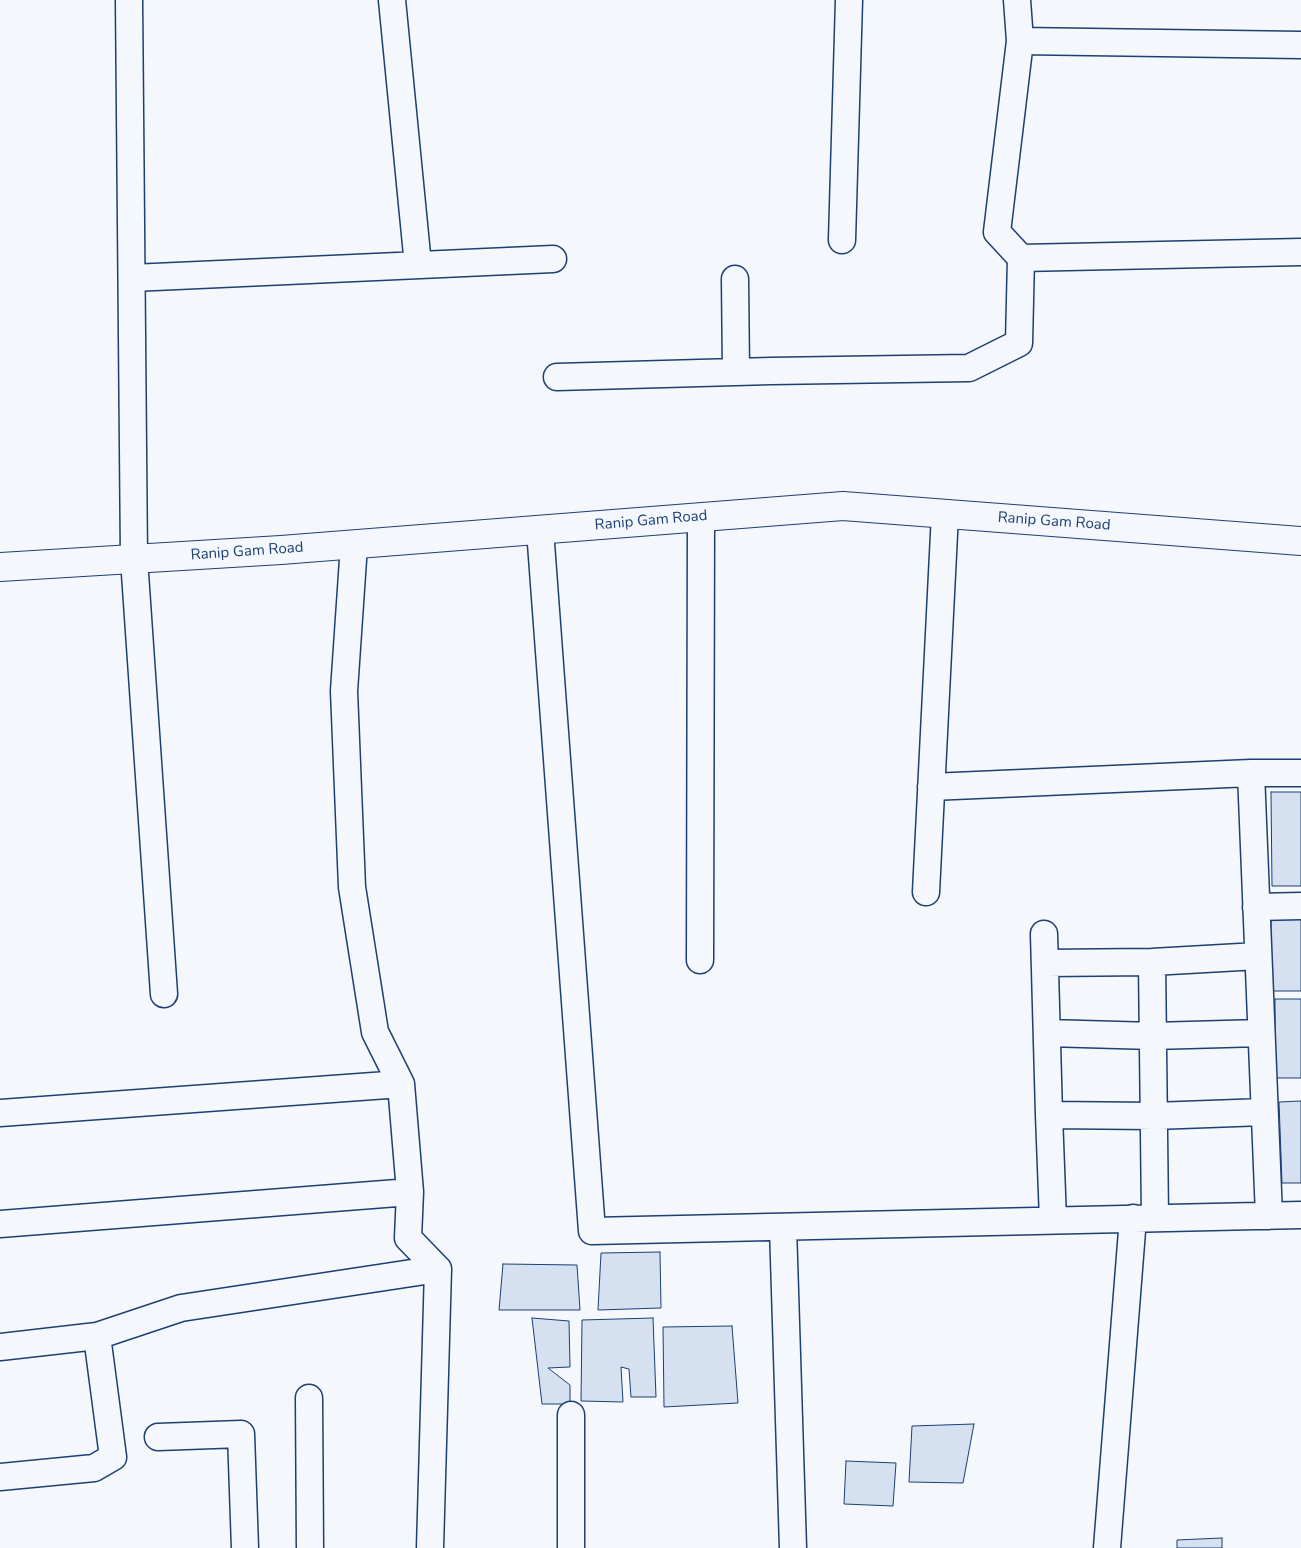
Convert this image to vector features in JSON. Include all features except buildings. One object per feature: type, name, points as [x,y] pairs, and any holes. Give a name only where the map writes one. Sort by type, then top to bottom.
[{"type":"street","points":[[129,0],[134,560],[164,994]]},
{"type":"street","points":[[392,0],[418,265]]},
{"type":"street","points":[[842,240],[849,0]]},
{"type":"street","points":[[557,378],[736,372],[969,368],[1019,343],[1021,258],[997,232],[1020,42],[1017,0]]},
{"type":"street","points":[[1020,42],[1301,45]]},
{"type":"street","points":[[1021,258],[1301,252]]},
{"type":"street","points":[[132,278],[553,259]]},
{"type":"street","points":[[735,279],[736,372]]},
{"type":"street","name":"Ranip Gam Road","points":[[0,567],[354,545],[843,506],[1301,540]]},
{"type":"street","points":[[926,892],[944,514]]},
{"type":"street","points":[[700,960],[701,517]]},
{"type":"street","points":[[540,530],[592,1231],[1301,1215]]},
{"type":"street","points":[[354,545],[344,691],[352,887],[375,1032],[402,1084],[410,1192],[408,1238],[438,1270],[430,1548]]},
{"type":"street","points":[[931,787],[1251,773],[1301,773]]},
{"type":"street","points":[[1251,773],[1268,1216]]},
{"type":"street","points":[[1256,907],[1301,906]]},
{"type":"street","points":[[1044,934],[1048,1115],[1053,1220]]},
{"type":"street","points":[[1045,963],[1152,962],[1258,956]]},
{"type":"street","points":[[1107,1548],[1154,1116],[1152,962]]},
{"type":"street","points":[[1046,1033],[1153,1036],[1261,1032]]},
{"type":"street","points":[[0,1113],[402,1084]]},
{"type":"street","points":[[1048,1115],[1154,1116],[1264,1112]]},
{"type":"street","points":[[0,1224],[410,1192]]},
{"type":"street","points":[[783,1227],[792,1548]]},
{"type":"street","points":[[0,1347],[97,1336],[181,1308],[438,1270]]},
{"type":"street","points":[[0,1477],[94,1468],[113,1457],[97,1336]]},
{"type":"street","points":[[309,1398],[310,1548]]},
{"type":"street","points":[[571,1415],[571,1548]]},
{"type":"street","points":[[158,1437],[241,1434],[245,1548]]}]
